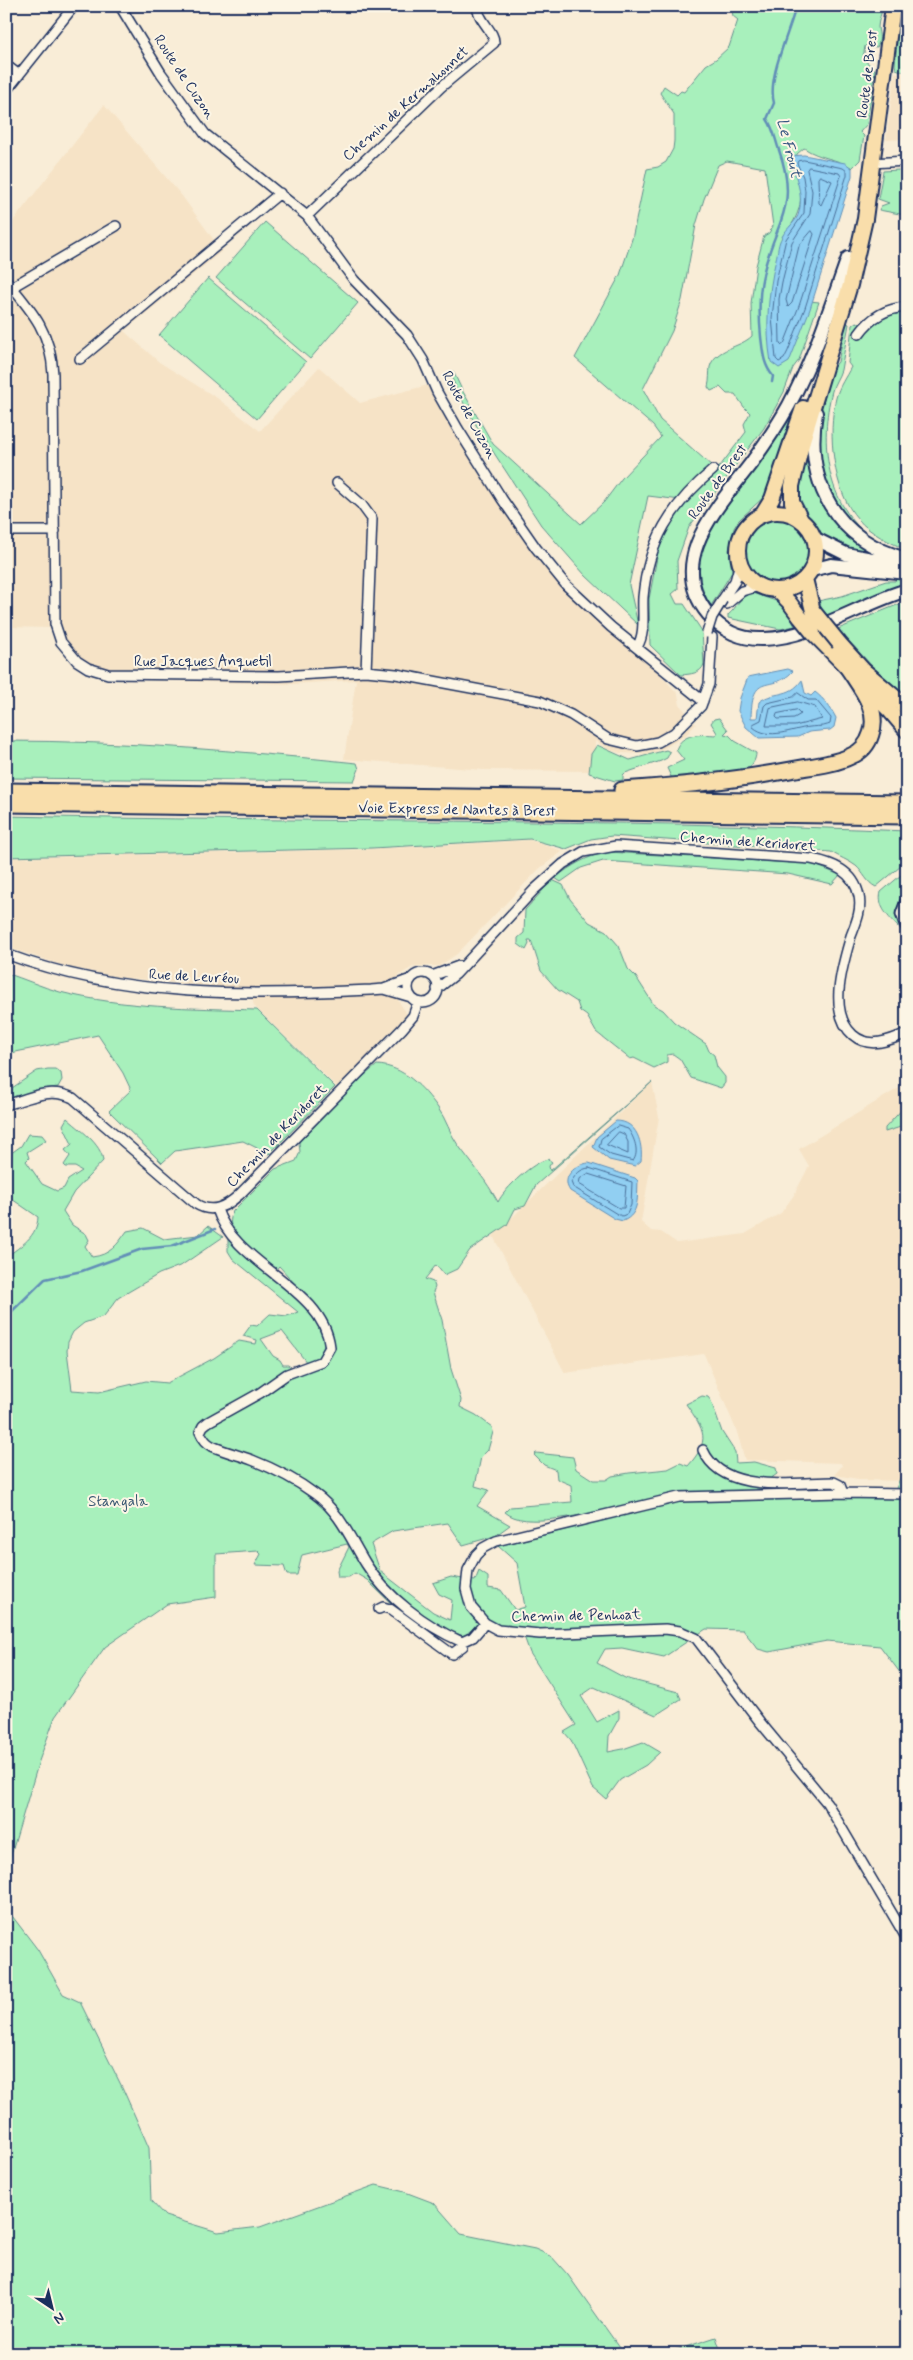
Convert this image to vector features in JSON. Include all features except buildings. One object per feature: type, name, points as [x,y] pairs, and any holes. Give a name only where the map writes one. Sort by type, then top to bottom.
[{"type":"highway","points":[[503,797],[724,781],[793,770],[846,758],[866,745],[873,723],[869,702],[848,668]]},
{"type":"highway","points":[[866,673],[897,706]]},
{"type":"highway","name":"Voie Express de Nantes à Brest","points":[[6,791],[907,803]]},
{"type":"highway","name":"Voie Express de Nantes à Brest","points":[[6,804],[907,816]]},
{"type":"main road","name":"Route de Brest","points":[[801,520],[792,502],[792,486],[803,440],[855,265],[875,145],[893,6]]},
{"type":"main road","name":"Route de Brest","points":[[762,515],[772,499],[805,404],[848,258],[872,163]]},
{"type":"main road","name":"Route de Brest","points":[[848,258],[802,380],[769,437],[702,532],[693,555],[692,579],[701,605],[714,621],[731,633],[758,639],[791,635],[907,590]]},
{"type":"main road","name":"Route de Brest","points":[[821,382],[813,449],[816,474],[823,491],[839,517],[856,535],[876,549],[907,559]]},
{"type":"main road","points":[[907,574],[830,565],[809,574],[797,585],[777,590],[758,586],[747,576],[740,563],[739,544],[743,532],[751,522],[762,515],[778,512],[786,513],[801,520],[809,528],[814,538],[816,554],[809,574],[813,611],[848,668],[897,706],[907,720]]},
{"type":"main road","points":[[814,538],[846,554],[907,566]]},
{"type":"main road","points":[[777,590],[800,617],[866,673]]},
{"type":"main road","points":[[897,706],[907,731]]},
{"type":"street","points":[[6,91],[74,6]]},
{"type":"street","name":"Route de Cuzon","points":[[120,6],[161,73],[205,134],[307,216],[321,231],[354,280],[403,330],[416,348],[458,429],[505,504],[536,548],[574,594],[611,627],[703,701]]},
{"type":"street","name":"Chemin de Kermahonnet","points":[[307,216],[441,88],[494,42],[494,37],[480,17],[477,6]]},
{"type":"street","points":[[6,65],[19,75]]},
{"type":"street","points":[[872,163],[907,161]]},
{"type":"street","points":[[80,359],[280,193]]},
{"type":"street","points":[[9,283],[116,226]]},
{"type":"street","name":"Rue Jacques Anquetil","points":[[9,283],[43,329],[50,348],[53,374],[55,613],[58,634],[70,654],[88,668],[108,674],[162,676],[279,676],[366,671],[396,674],[533,699],[570,715],[608,740],[632,746],[652,744],[674,733],[693,716],[703,701]]},
{"type":"street","points":[[858,334],[881,312],[907,307]]},
{"type":"street","points":[[637,647],[641,637],[644,586],[655,542],[677,507],[700,481],[714,470]]},
{"type":"street","points":[[337,483],[361,504],[372,520],[366,671]]},
{"type":"street","points":[[6,531],[55,531]]},
{"type":"street","points":[[703,701],[709,684],[710,635],[735,581],[740,563]]},
{"type":"street","points":[[725,602],[742,591],[758,586]]},
{"type":"street","name":"Chemin de Keridoret","points":[[437,989],[453,977],[462,965],[551,874],[575,856],[592,849],[616,846],[810,859],[830,864],[846,873],[855,883],[860,897],[858,918],[848,946],[840,986],[840,1012],[844,1025],[856,1037],[871,1043],[889,1040],[907,1033]]},
{"type":"street","points":[[907,900],[902,914],[907,926]]},
{"type":"street","name":"Rue de Leuréou","points":[[6,954],[78,976],[162,990],[243,994],[384,989],[411,979]]},
{"type":"street","name":"Chemin de Keridoret","points":[[432,976],[462,965]]},
{"type":"street","points":[[422,973],[432,976],[436,982],[437,989],[431,1000],[415,1000],[408,988],[411,979],[422,973]]},
{"type":"street","name":"Rue de Leuréou","points":[[384,989],[415,1000]]},
{"type":"street","name":"Chemin de Keridoret","points":[[217,1209],[228,1205],[240,1195],[410,1020],[415,1000]]},
{"type":"street","points":[[8,1105],[47,1092],[60,1093],[73,1098],[190,1199],[204,1208],[217,1209],[223,1225],[233,1238],[313,1310],[326,1330],[330,1347],[322,1361],[287,1374],[260,1393],[208,1422],[200,1432],[204,1440],[212,1446],[252,1460],[290,1477],[316,1494],[332,1508],[366,1565],[394,1596],[414,1614],[462,1642],[473,1637],[484,1624],[476,1615],[469,1602],[467,1577],[470,1564],[483,1548],[496,1541],[679,1498],[843,1493],[907,1494]]},
{"type":"street","points":[[703,1450],[713,1466],[731,1478],[755,1482],[834,1482],[840,1485],[843,1493]]},
{"type":"street","points":[[378,1609],[384,1607],[390,1609],[452,1654],[463,1646],[464,1641]]},
{"type":"street","name":"Chemin de Penhoat","points":[[484,1624],[498,1630],[522,1634],[657,1628],[680,1631],[696,1638],[760,1722],[827,1802],[907,1939]]},
{"type":"shaded area","points":[[907,72],[907,139],[886,140],[895,73]]},
{"type":"shaded area","points":[[104,105],[182,196],[222,251],[124,331],[159,362],[217,398],[260,431],[319,367],[360,403],[428,385],[453,429],[517,528],[562,587],[657,671],[678,694],[680,705],[696,724],[686,735],[663,749],[650,754],[620,753],[607,749],[595,741],[594,771],[484,770],[344,759],[356,680],[292,684],[107,679],[86,672],[66,657],[58,644],[52,628],[6,627],[6,230]]},
{"type":"shaded area","points":[[530,840],[563,851],[539,869],[457,954],[439,966],[418,966],[398,976],[398,1000],[408,1016],[337,1087],[254,1006],[250,990],[118,977],[68,967],[6,947],[6,858],[372,849]]},
{"type":"shaded area","points":[[652,1082],[659,1117],[641,1222],[651,1231],[661,1232],[677,1243],[745,1234],[781,1213],[794,1195],[809,1166],[799,1149],[907,1083],[907,1481],[865,1480],[834,1475],[842,1466],[841,1463],[745,1460],[737,1432],[704,1354],[565,1373],[493,1236]]},
{"type":"green space","points":[[731,6],[883,6],[878,25],[879,37],[877,47],[865,46],[863,59],[875,69],[867,124],[860,132],[864,136],[860,160],[852,168],[804,148],[797,154],[793,168],[800,187],[800,204],[794,221],[782,237],[810,301],[819,302],[799,360],[793,368],[784,392],[764,428],[689,527],[677,561],[678,589],[672,594],[677,604],[684,604],[702,631],[704,664],[698,672],[681,675],[650,645],[649,599],[659,547],[670,522],[701,485],[714,474],[746,432],[744,424],[750,413],[735,394],[727,394],[720,387],[711,391],[708,387],[710,367],[717,356],[752,336],[751,303],[756,266],[764,236],[769,233],[773,226],[765,168],[727,161],[718,165],[696,225],[682,300],[672,331],[643,389],[660,420],[713,467],[681,500],[648,496],[629,585],[638,625],[585,575],[541,525],[479,430],[458,393],[450,373],[453,371],[493,444],[581,524],[604,502],[622,478],[661,437],[653,426],[575,358],[620,275],[632,239],[647,169],[658,167],[666,162],[673,149],[674,114],[660,93],[664,86],[677,95],[681,91],[684,92],[706,65],[729,47],[738,20],[733,16]]},
{"type":"green space","points":[[897,6],[907,6],[907,73],[896,69],[895,65],[898,32],[896,24]]},
{"type":"green space","points":[[883,171],[907,171],[907,218],[905,215],[879,210],[881,206],[889,203],[878,199]]},
{"type":"green space","points":[[265,222],[358,303],[310,359],[216,278]]},
{"type":"green space","points":[[208,278],[306,362],[257,419],[159,335]]},
{"type":"green space","points":[[907,309],[907,550],[887,541],[868,529],[850,507],[843,493],[834,461],[832,427],[837,394],[851,367],[848,363],[852,325],[856,322],[862,324],[880,315]]},
{"type":"green space","points":[[846,323],[849,324],[841,370],[833,388],[828,410],[827,451],[836,491],[845,509],[857,525],[872,538],[853,530],[821,480],[819,419],[832,369],[838,362]]},
{"type":"green space","points":[[796,399],[803,401],[779,457],[766,495],[739,520],[734,528],[729,550],[732,572],[709,609],[701,595],[696,563],[704,536]]},
{"type":"green space","points":[[804,463],[808,463],[813,483],[819,496],[875,554],[825,539],[800,508],[798,488]]},
{"type":"green space","points":[[771,519],[783,519],[800,528],[807,539],[809,551],[807,563],[800,574],[783,583],[771,583],[759,578],[750,569],[745,557],[745,545],[750,533],[759,524]]},
{"type":"green space","points":[[897,577],[907,578],[907,587],[828,617],[821,610],[818,601],[842,596],[886,581],[895,581]]},
{"type":"green space","points":[[752,593],[782,603],[795,626],[780,629],[728,618],[728,615],[741,600]]},
{"type":"green space","points":[[907,601],[907,698],[871,665],[838,629]]},
{"type":"green space","points":[[719,718],[728,730],[724,734],[729,735],[735,741],[756,753],[751,766],[747,770],[680,779],[671,777],[667,768],[684,760],[676,750],[682,740],[692,736],[716,735],[717,733],[711,723],[714,719]]},
{"type":"green space","points":[[6,741],[138,745],[226,751],[357,763],[359,769],[354,781],[6,778]]},
{"type":"green space","points":[[597,745],[630,760],[666,750],[670,752],[667,758],[625,773],[623,780],[615,781],[589,773],[591,754]]},
{"type":"green space","points":[[6,816],[569,822],[907,831],[907,861],[876,887],[870,883],[856,866],[831,852],[612,836],[591,839],[566,849],[530,839],[372,848],[6,857]]},
{"type":"green space","points":[[608,852],[812,864],[840,875],[832,884],[788,874],[603,861],[581,868],[561,882],[555,878],[580,862]]},
{"type":"green space","points":[[907,870],[907,892],[898,913],[898,927],[882,907],[880,897],[881,892]]},
{"type":"green space","points":[[552,880],[563,885],[570,899],[589,922],[606,931],[619,946],[628,969],[636,977],[654,1005],[663,1010],[674,1022],[706,1044],[709,1051],[714,1055],[717,1067],[725,1077],[725,1083],[721,1088],[691,1078],[680,1059],[673,1054],[667,1055],[667,1062],[654,1068],[634,1058],[630,1059],[596,1032],[587,1016],[580,1011],[577,1002],[558,990],[541,971],[531,940],[528,940],[529,944],[526,950],[518,944],[518,938],[524,933],[525,910]]},
{"type":"green space","points":[[6,973],[60,992],[109,1001],[207,1009],[257,1010],[335,1087],[269,1154],[243,1141],[175,1151],[162,1163],[109,1111],[131,1090],[123,1073],[98,1035],[6,1054]]},
{"type":"green space","name":"Stangala","points":[[377,1065],[395,1069],[419,1085],[438,1108],[455,1141],[498,1202],[513,1183],[535,1165],[548,1159],[552,1162],[549,1166],[550,1171],[652,1082],[536,1185],[525,1206],[515,1209],[507,1225],[470,1250],[457,1269],[444,1275],[436,1265],[425,1279],[433,1282],[435,1287],[433,1292],[442,1320],[451,1369],[461,1400],[460,1407],[476,1415],[492,1427],[493,1432],[488,1450],[481,1457],[475,1486],[489,1490],[477,1506],[510,1525],[495,1536],[463,1545],[448,1523],[393,1531],[371,1544],[380,1571],[433,1612],[450,1620],[452,1600],[439,1594],[433,1583],[451,1577],[475,1581],[479,1571],[488,1577],[488,1588],[501,1590],[515,1610],[525,1607],[517,1563],[498,1546],[605,1520],[606,1512],[553,1519],[525,1520],[505,1512],[510,1507],[572,1502],[571,1485],[557,1479],[556,1470],[544,1465],[534,1455],[536,1453],[573,1457],[576,1469],[593,1480],[606,1480],[612,1476],[668,1469],[680,1463],[688,1466],[700,1449],[703,1435],[698,1421],[686,1404],[702,1396],[708,1397],[722,1432],[735,1452],[736,1463],[754,1462],[776,1468],[777,1474],[770,1479],[769,1491],[836,1497],[892,1498],[901,1476],[907,1477],[907,1682],[880,1646],[827,1641],[769,1652],[758,1649],[743,1630],[706,1629],[664,1657],[622,1648],[605,1649],[597,1663],[625,1678],[678,1692],[681,1699],[656,1715],[594,1687],[581,1696],[597,1722],[619,1710],[619,1718],[609,1736],[608,1752],[643,1742],[660,1752],[646,1765],[620,1780],[606,1799],[593,1788],[571,1740],[564,1732],[576,1725],[530,1653],[525,1639],[510,1625],[497,1626],[483,1620],[464,1636],[404,1616],[367,1580],[355,1573],[349,1577],[338,1577],[337,1571],[349,1547],[347,1544],[302,1555],[297,1575],[287,1575],[284,1566],[255,1565],[261,1554],[258,1551],[216,1554],[216,1597],[167,1604],[105,1647],[55,1717],[39,1761],[6,1872],[6,1405],[10,1388],[6,1385],[6,1257],[32,1235],[38,1217],[6,1195],[6,1153],[10,1154],[21,1146],[28,1134],[42,1135],[46,1140],[27,1152],[29,1158],[26,1161],[42,1184],[57,1191],[64,1188],[68,1180],[82,1171],[75,1167],[66,1167],[64,1165],[70,1156],[65,1150],[72,1144],[63,1125],[67,1118],[99,1149],[103,1161],[74,1192],[63,1211],[72,1225],[86,1234],[89,1240],[85,1246],[92,1257],[108,1252],[127,1231],[143,1228],[164,1239],[198,1235],[208,1226],[223,1237],[182,1265],[159,1274],[118,1298],[104,1316],[84,1323],[73,1332],[68,1342],[67,1351],[72,1390],[99,1392],[146,1381],[167,1383],[214,1358],[239,1341],[256,1344],[257,1340],[243,1336],[251,1325],[257,1326],[270,1314],[287,1316],[298,1312],[233,1259],[228,1251],[228,1239],[241,1250],[249,1247],[234,1232],[231,1218],[233,1211],[275,1169],[296,1161],[300,1152],[299,1142],[359,1080]],"holes":[[[279,1266],[320,1316],[332,1337],[333,1350],[326,1363],[294,1370],[288,1365],[283,1365],[280,1360],[273,1356],[261,1339],[282,1331],[307,1363],[320,1355],[324,1344],[321,1332],[313,1318],[290,1292],[271,1275]]]},
{"type":"green space","points":[[55,1069],[61,1073],[62,1080],[58,1087],[42,1089],[6,1101],[6,1095],[12,1092],[12,1088],[37,1071]]},
{"type":"green space","points":[[907,1104],[907,1125],[885,1132],[885,1128]]},
{"type":"green space","points":[[6,1908],[38,1950],[63,1994],[80,2002],[123,2089],[149,2148],[151,2201],[165,2216],[218,2232],[260,2227],[376,2185],[405,2192],[434,2203],[461,2234],[535,2249],[551,2256],[568,2275],[624,2354],[6,2354]]},
{"type":"green space","points":[[716,2337],[721,2352],[713,2354],[664,2354]]},
{"type":"water","points":[[804,155],[845,163],[852,168],[852,176],[810,309],[789,362],[779,368],[771,362],[769,349],[769,297],[780,242],[799,212],[799,190],[790,156]]},
{"type":"water","points":[[788,669],[793,671],[785,678],[764,685],[755,693],[751,718],[757,718],[759,702],[770,696],[792,690],[802,680],[805,693],[811,696],[815,692],[830,707],[836,718],[834,727],[830,730],[809,732],[798,737],[759,738],[746,727],[738,711],[740,698],[748,677]]},
{"type":"water","points":[[616,1121],[629,1125],[634,1129],[640,1140],[641,1161],[635,1166],[609,1160],[593,1147],[597,1137]]},
{"type":"water","points":[[589,1163],[635,1178],[638,1181],[635,1209],[628,1218],[623,1221],[615,1219],[570,1191],[567,1186],[568,1176],[579,1166]]},
{"type":"waterway","name":"Le Frout","points":[[772,382],[773,376],[765,362],[761,337],[761,283],[783,215],[787,187],[785,170],[773,130],[767,119],[774,103],[773,93],[776,68],[796,6]]},
{"type":"waterway","points":[[6,1317],[45,1279],[82,1271],[142,1249],[172,1246],[215,1229]]}]
